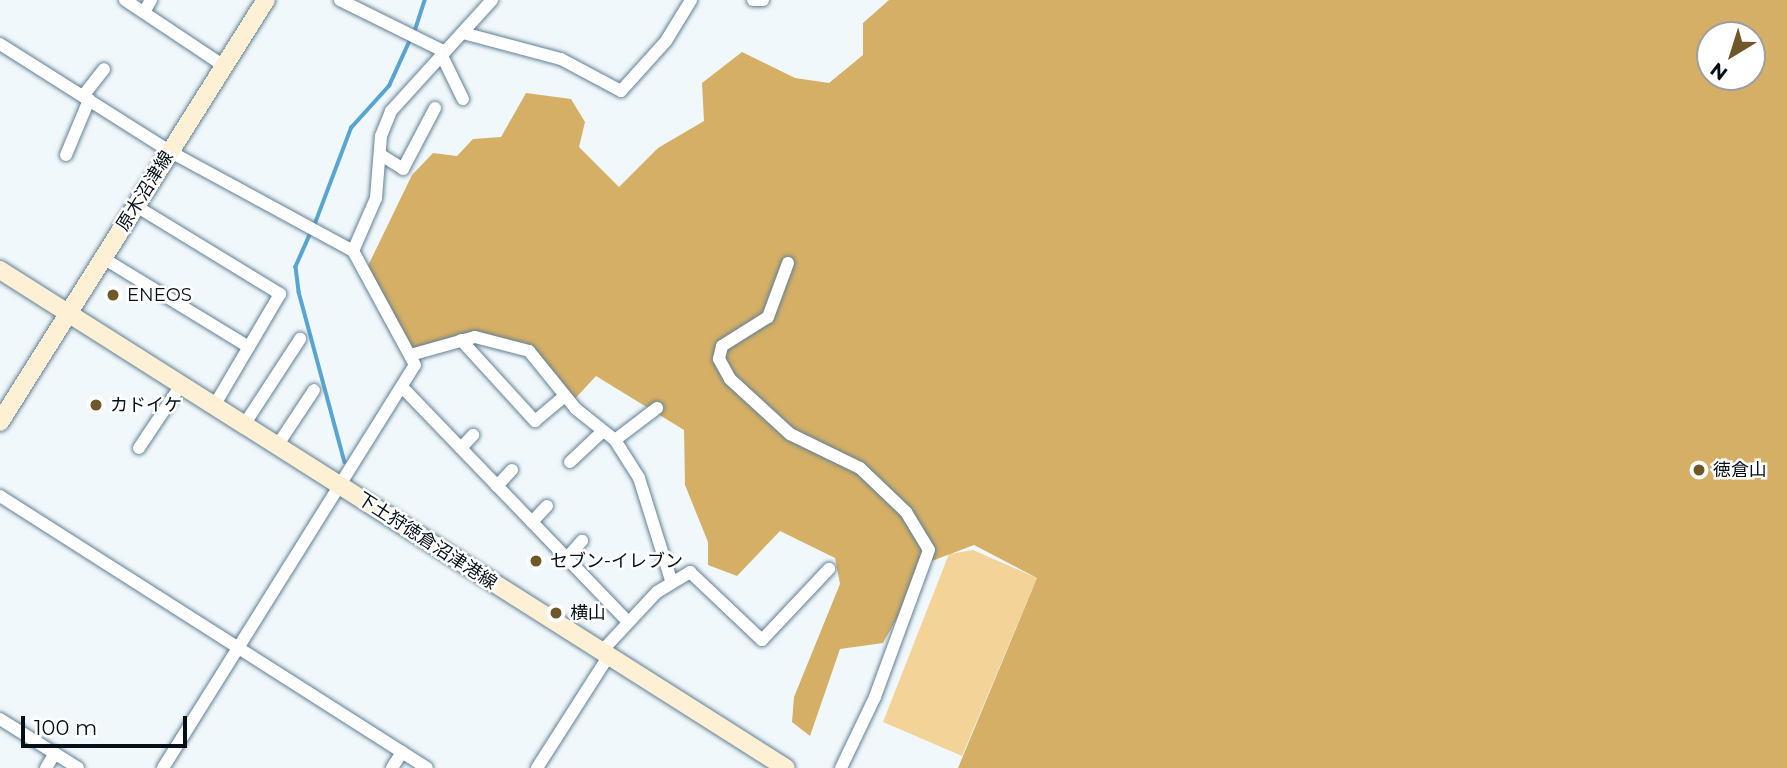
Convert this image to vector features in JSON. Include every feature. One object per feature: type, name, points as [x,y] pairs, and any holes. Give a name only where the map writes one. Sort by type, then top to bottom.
[{"type":"main road","name":"原木沼津線","points":[[0,422],[266,0]]},
{"type":"main road","points":[[0,270],[69,313]]},
{"type":"main road","name":"下土狩徳倉沼津港線","points":[[69,313],[604,655],[786,768]]},
{"type":"street","points":[[125,0],[224,66]]},
{"type":"street","points":[[144,12],[151,0]]},
{"type":"street","points":[[340,0],[443,54],[463,99]]},
{"type":"street","points":[[353,250],[376,198],[381,155],[391,111],[492,0]]},
{"type":"street","points":[[753,0],[763,0]]},
{"type":"street","points":[[463,33],[561,59],[621,90],[666,41],[687,1]]},
{"type":"street","points":[[0,44],[169,151],[353,250],[398,338],[414,354]]},
{"type":"street","points":[[66,155],[86,98],[104,69]]},
{"type":"street","points":[[381,155],[403,169],[435,108]]},
{"type":"street","points":[[135,206],[280,294],[214,406]]},
{"type":"street","points":[[103,258],[249,347]]},
{"type":"street","points":[[788,264],[768,317],[722,346],[719,359],[730,379],[790,434],[860,468],[906,512],[929,550],[875,697],[841,768]]},
{"type":"street","points":[[414,354],[475,337],[529,351],[565,396],[615,440],[639,478],[671,580]]},
{"type":"street","points":[[244,425],[300,339]]},
{"type":"street","points":[[461,340],[535,421],[565,396]]},
{"type":"street","points":[[163,768],[403,387],[414,354]]},
{"type":"street","points":[[139,449],[181,385]]},
{"type":"street","points":[[403,387],[628,622]]},
{"type":"street","points":[[277,446],[314,390]]},
{"type":"street","points":[[615,440],[657,408]]},
{"type":"street","points":[[570,463],[603,431]]},
{"type":"street","points":[[461,448],[473,435]]},
{"type":"street","points":[[497,485],[512,470]]},
{"type":"street","points":[[0,496],[427,768]]},
{"type":"street","points":[[532,522],[547,506]]},
{"type":"street","points":[[567,558],[582,541]]},
{"type":"street","points":[[537,768],[604,655],[628,622],[671,580],[690,572],[762,640],[830,569]]},
{"type":"street","points":[[1,721],[78,768]]},
{"type":"street","points":[[392,768],[402,752]]},
{"type":"street","points":[[46,768],[55,753]]},
{"type":"shaded area","points":[[889,0],[1787,0],[1787,768],[958,768],[1037,578],[974,545],[929,562],[883,643],[840,649],[810,736],[792,722],[794,697],[840,584],[835,558],[780,531],[737,576],[708,565],[708,542],[685,485],[684,430],[596,376],[571,403],[527,347],[487,334],[460,335],[414,354],[365,272],[412,175],[433,153],[457,156],[473,139],[501,137],[526,93],[571,99],[585,122],[579,147],[619,187],[658,148],[704,121],[702,83],[742,52],[795,78],[829,83],[863,55],[863,23]]},
{"type":"shaded area","points":[[973,550],[1037,578],[962,756],[883,722],[949,554]]},
{"type":"waterway","points":[[414,33],[425,0]]},
{"type":"waterway","points":[[314,226],[351,128],[389,86],[410,40]]},
{"type":"waterway","points":[[311,233],[296,267],[299,292],[345,462]]},
{"type":"place","name":"ENEOS","points":[[113,295]]},
{"type":"place","name":"カドイケ","points":[[96,405]]},
{"type":"place","name":"徳倉山","points":[[1699,470]]},
{"type":"place","name":"セブン-イレブン","points":[[536,561]]},
{"type":"place","name":"横山","points":[[556,613]]}]
